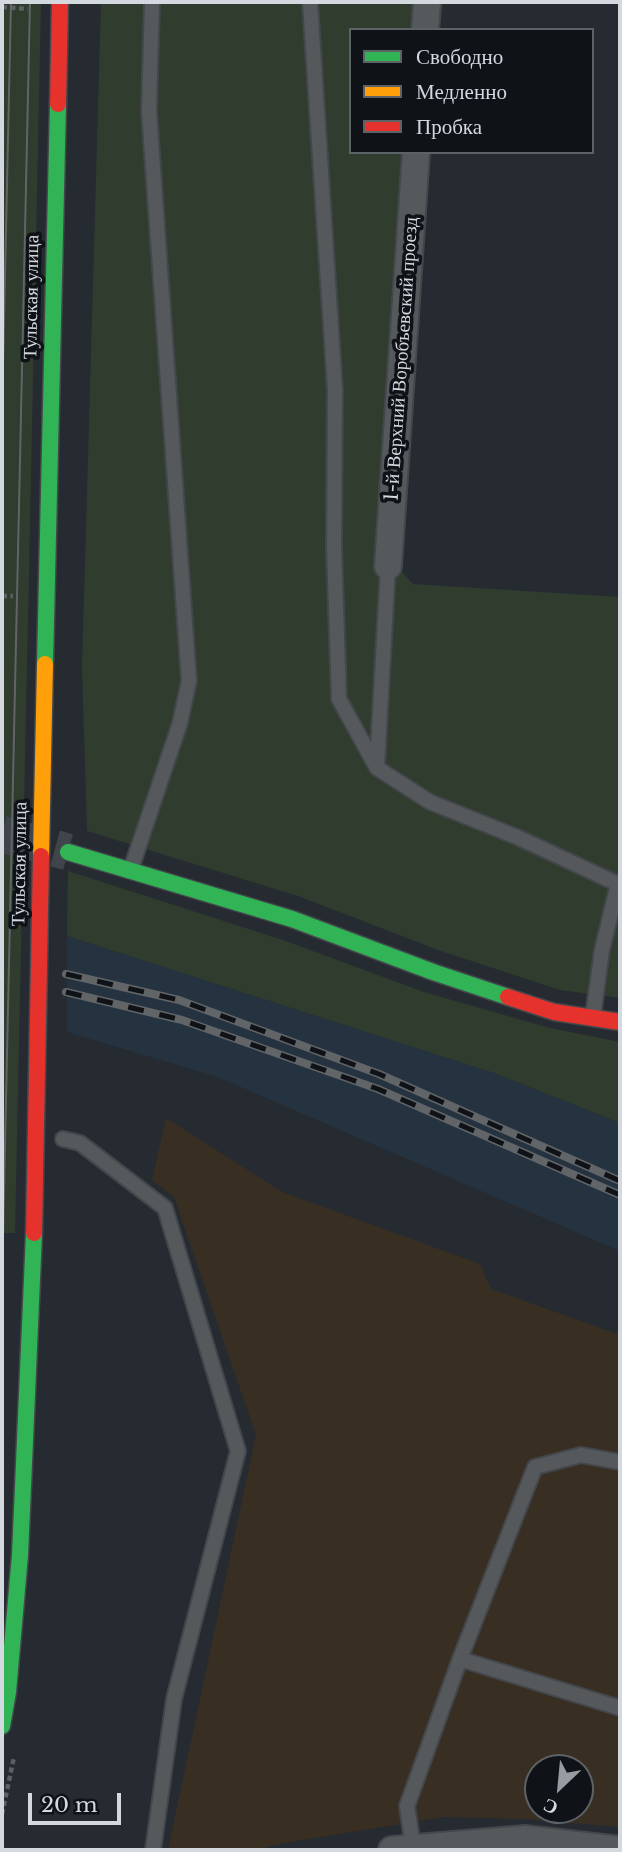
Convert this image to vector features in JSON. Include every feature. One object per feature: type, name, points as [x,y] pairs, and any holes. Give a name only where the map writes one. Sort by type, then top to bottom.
[{"type":"street","name":"Тульская улица","points":[[2,1726],[8,1692],[20,1555],[34,1233],[60,2]]},
{"type":"street","points":[[425,28],[427,2]]},
{"type":"street","name":"1-й Верхний Воробъевский проезд","points":[[388,566],[416,154]]},
{"type":"street","points":[[68,852],[292,919],[433,972],[554,1012],[620,1022]]},
{"type":"street","points":[[402,1849],[525,1844],[620,1850]]},
{"type":"lane","points":[[131,870],[180,723],[189,681],[149,111],[152,2]]},
{"type":"lane","points":[[310,2],[335,390],[334,547],[339,699],[377,768],[430,802],[517,837],[619,883],[602,950],[593,1018]]},
{"type":"lane","points":[[377,768],[388,566]]},
{"type":"lane","points":[[63,1139],[80,1143],[165,1208],[238,1451],[174,1699],[153,1850]]},
{"type":"lane","points":[[402,1849],[407,1806],[460,1659],[535,1467],[581,1455],[620,1462]]},
{"type":"lane","points":[[460,1659],[620,1708]]},
{"type":"shaded area","points":[[67,936],[494,1073],[620,1123],[620,1251],[218,1077],[67,1032]]},
{"type":"shaded area","points":[[166,1118],[282,1192],[480,1264],[491,1289],[620,1335],[620,1827],[585,1824],[594,1824],[594,1754],[524,1754],[524,1819],[444,1817],[255,1850],[168,1850],[256,1435],[174,1197],[152,1180]]},
{"type":"green space","points":[[3,2],[41,2],[15,1233],[2,1233]]},
{"type":"green space","points":[[101,2],[443,2],[440,28],[349,28],[349,154],[431,154],[400,570],[413,584],[620,597],[620,998],[560,990],[438,950],[298,896],[87,831],[82,667]]},
{"type":"green space","points":[[68,871],[283,940],[424,992],[550,1028],[620,1042],[620,1123],[494,1073],[67,936]]},
{"type":"tunnel","points":[[2,834],[68,852]]},
{"type":"tram line","points":[[2,413],[11,2]]},
{"type":"tram line","points":[[2,1283],[30,2]]},
{"type":"railway","points":[[66,974],[179,1000],[379,1074],[620,1181]]},
{"type":"railway","points":[[66,992],[182,1020],[378,1089],[620,1195]]},
{"type":"traffic: fast","points":[[45,664],[58,104]]},
{"type":"traffic: fast","points":[[68,852],[292,919],[508,997]]},
{"type":"traffic: fast","points":[[2,1726],[8,1692],[20,1555],[34,1233]]},
{"type":"traffic: jam","points":[[58,104],[60,2]]},
{"type":"traffic: jam","points":[[34,1233],[41,856]]},
{"type":"traffic: jam","points":[[508,997],[554,1012],[620,1022]]},
{"type":"traffic: slow","points":[[41,856],[45,664]]}]
